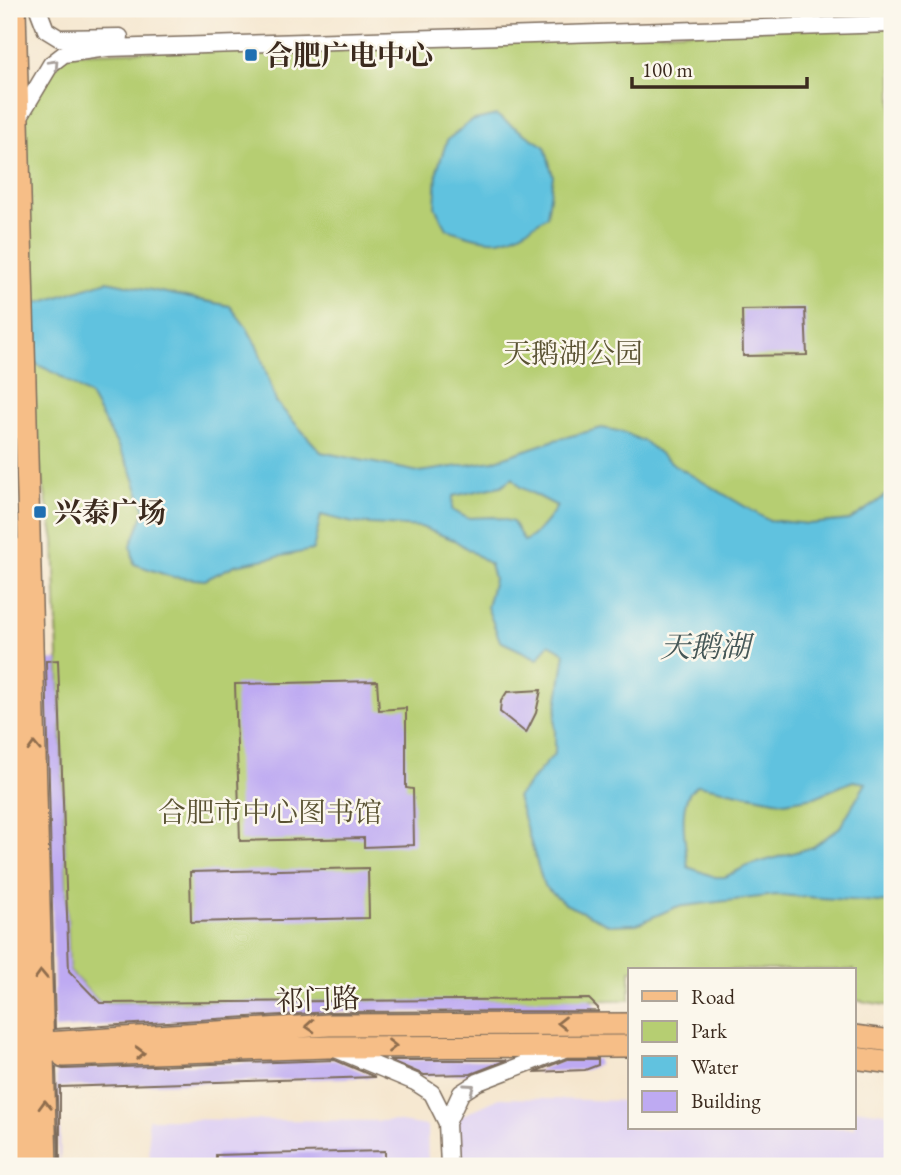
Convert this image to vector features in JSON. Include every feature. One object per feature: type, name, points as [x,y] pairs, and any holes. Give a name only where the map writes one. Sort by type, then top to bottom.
[{"type":"main road","points":[[15,9],[30,588],[26,1166]]},
{"type":"main road","points":[[9,544],[25,1050],[46,1166]]},
{"type":"main road","name":"祁门路","points":[[25,1050],[329,1025],[628,1024]]},
{"type":"main road","points":[[856,1036],[892,1041]]},
{"type":"main road","name":"祁门路","points":[[25,1050],[628,1046]]},
{"type":"main road","points":[[856,1058],[892,1063]]},
{"type":"street","points":[[38,9],[46,30],[59,38],[80,39],[892,17]]},
{"type":"street","points":[[17,121],[51,64],[64,54],[107,48],[808,18],[892,24]]},
{"type":"street","points":[[9,571],[30,588]]},
{"type":"street","points":[[447,1123],[461,1093],[478,1082],[576,1045]]},
{"type":"street","points":[[329,1047],[415,1082],[432,1093],[447,1123],[449,1166]]},
{"type":"shaded area","points":[[499,1098],[628,1101],[628,1130],[856,1130],[856,1109],[892,1114],[892,1166],[449,1166],[447,1123]]},
{"type":"shaded area","points":[[148,1119],[393,1121],[427,1126],[428,1166],[150,1166]]},
{"type":"green space","name":"天鹅湖公园","points":[[892,24],[892,1006],[856,1000],[856,968],[628,968],[628,1000],[100,1003],[69,971],[54,540],[24,386],[9,387],[9,288],[21,289],[17,121],[64,54]]},
{"type":"water","points":[[496,115],[545,147],[553,176],[547,216],[521,233],[500,240],[489,240],[447,229],[435,207],[437,171],[447,140],[471,121]]},
{"type":"water","name":"天鹅湖","points":[[107,281],[230,306],[258,348],[276,402],[321,452],[419,472],[493,461],[555,440],[602,428],[623,432],[645,442],[676,466],[768,520],[809,524],[850,520],[892,490],[892,903],[777,895],[676,907],[637,924],[610,925],[565,904],[544,886],[517,797],[555,753],[555,719],[565,653],[549,644],[538,659],[500,641],[487,607],[494,579],[490,564],[454,540],[421,527],[353,523],[321,515],[313,550],[235,565],[205,580],[172,577],[134,564],[131,545],[145,510],[130,468],[90,396],[34,363],[9,365],[9,303],[42,302]],"holes":[[[513,478],[520,487],[557,506],[528,539],[524,541],[513,522],[494,517],[467,518],[452,510],[453,496],[501,486]],[[853,781],[866,783],[840,827],[813,847],[747,866],[725,877],[715,877],[688,867],[684,810],[691,791],[698,785],[785,802],[815,797]]]},
{"type":"building","points":[[805,309],[807,355],[743,356],[742,310]]},
{"type":"building","points":[[58,660],[69,971],[100,1003],[589,999],[598,1011],[329,1012],[55,1029],[46,661]]},
{"type":"building","points":[[377,681],[379,710],[406,708],[406,788],[413,789],[414,845],[364,847],[364,838],[240,841],[235,684]]},
{"type":"building","points":[[541,690],[536,713],[526,733],[500,712],[501,701],[507,692]]},
{"type":"building","points":[[368,868],[369,918],[191,922],[190,872]]},
{"type":"building","points":[[9,996],[13,1166],[9,1166]]},
{"type":"building","points":[[567,1059],[598,1059],[598,1065],[585,1070],[534,1072]]},
{"type":"building","points":[[335,1060],[375,1077],[60,1087],[59,1166],[56,1067],[63,1069]]},
{"type":"building","points":[[389,1060],[507,1060],[471,1074],[424,1075]]},
{"type":"building","points":[[385,1151],[385,1165],[379,1166],[216,1166],[216,1155]]},
{"type":"place","name":"合肥广电中心","points":[[251,55]]},
{"type":"place","name":"兴泰广场","points":[[40,512]]},
{"type":"park label","name":"合肥市中心图书馆","points":[[270,812]]}]
